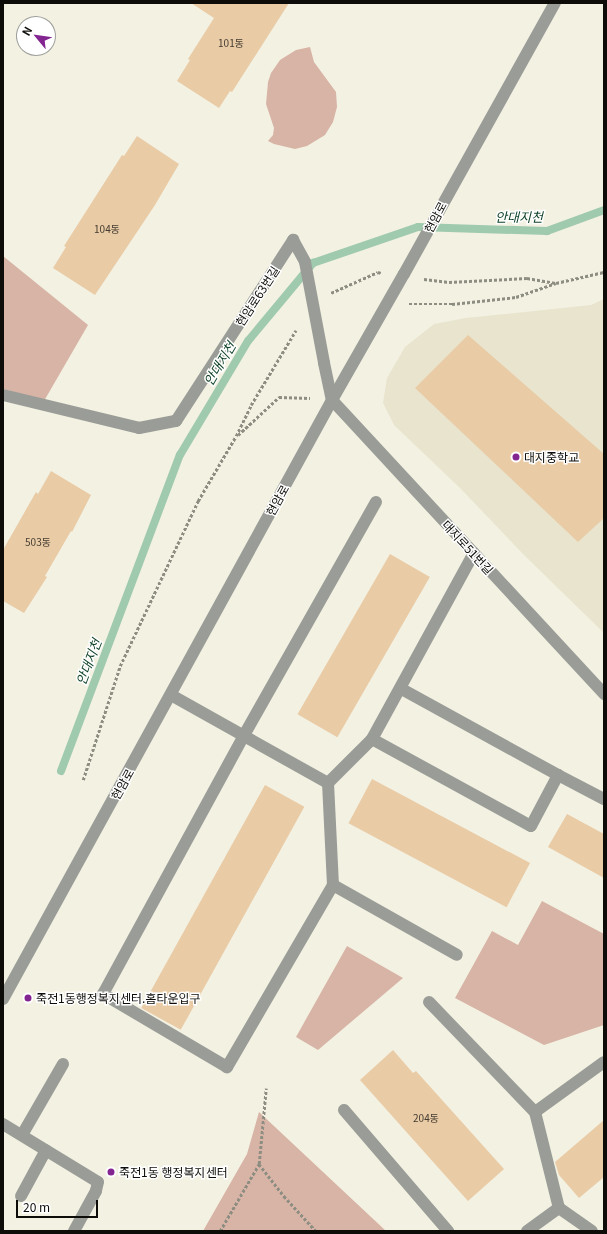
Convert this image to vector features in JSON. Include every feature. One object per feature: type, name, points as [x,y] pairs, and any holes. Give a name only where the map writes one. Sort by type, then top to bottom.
[{"type":"street","name":"현암로","points":[[3,1000],[332,400],[555,3]]},
{"type":"street","name":"현암로63번길","points":[[3,395],[139,428],[176,421],[293,240],[305,262],[332,400]]},
{"type":"street","name":"대지로51번길","points":[[332,400],[604,694]]},
{"type":"street","points":[[376,502],[243,737],[103,994],[227,1067],[333,885],[328,783],[372,739],[474,553]]},
{"type":"street","points":[[400,688],[604,799]]},
{"type":"street","points":[[171,695],[243,737],[328,783]]},
{"type":"street","points":[[372,739],[531,826],[558,775]]},
{"type":"street","points":[[333,885],[457,955]]},
{"type":"street","points":[[429,1002],[535,1112],[559,1208],[592,1231]]},
{"type":"street","points":[[535,1112],[604,1062]]},
{"type":"street","points":[[22,1135],[63,1064]]},
{"type":"street","points":[[344,1110],[448,1231]]},
{"type":"street","points":[[3,1124],[98,1182],[96,1191],[74,1231]]},
{"type":"street","points":[[21,1196],[46,1150]]},
{"type":"street","points":[[528,1231],[559,1208]]},
{"type":"path","points":[[387,304],[452,304],[516,296],[556,282]]},
{"type":"path","points":[[236,436],[278,397],[332,400]]},
{"type":"path","points":[[220,1231],[259,1164],[266,1088]]},
{"type":"path","points":[[259,1164],[284,1196],[316,1231]]},
{"type":"shaded area","points":[[310,47],[314,62],[336,92],[337,107],[333,122],[325,135],[307,146],[295,149],[274,144],[268,141],[273,135],[274,128],[266,104],[268,82],[271,73],[280,60],[296,50]]},
{"type":"shaded area","points":[[3,256],[88,325],[44,401],[3,389]]},
{"type":"shaded area","name":"대지중학교","points":[[604,299],[604,633],[523,554],[461,489],[394,425],[383,403],[387,378],[405,347],[434,324],[466,318],[591,305]]},
{"type":"shaded area","points":[[542,901],[604,934],[604,1025],[544,1045],[455,998],[492,931],[518,945]]},
{"type":"shaded area","points":[[347,946],[403,978],[318,1050],[296,1037]]},
{"type":"shaded area","points":[[259,1112],[386,1231],[203,1231],[247,1154]]},
{"type":"building","points":[[191,3],[289,3],[232,92],[230,91],[219,108],[177,81],[190,60],[188,59],[214,18]]},
{"type":"building","points":[[137,136],[179,164],[155,205],[95,295],[53,268],[66,247],[64,246],[122,155],[124,156]]},
{"type":"building","points":[[468,335],[604,454],[604,518],[578,542],[415,388]]},
{"type":"building","points":[[51,471],[91,495],[72,532],[71,531],[45,576],[47,577],[24,613],[3,601],[3,550],[36,492],[38,494]]},
{"type":"building","points":[[390,554],[430,577],[337,737],[298,714]]},
{"type":"building","points":[[372,779],[530,863],[507,907],[349,823]]},
{"type":"building","points":[[265,785],[304,807],[181,1030],[141,1008]]},
{"type":"building","points":[[567,814],[604,834],[604,878],[548,847]]},
{"type":"building","points":[[393,1050],[413,1073],[416,1071],[504,1169],[468,1201],[360,1080]]},
{"type":"building","points":[[604,1120],[604,1177],[579,1198],[559,1175],[555,1162]]},
{"type":"waterway","name":"안대지천","points":[[61,771],[180,455],[248,341],[313,263],[418,227],[547,231],[604,210]]},
{"type":"place","name":"대지중학교","points":[[516,457]]},
{"type":"place","name":"죽전1동행정복지센터.홈타운입구","points":[[28,998]]},
{"type":"place","name":"죽전1동 행정복지센터","points":[[111,1172]]}]
